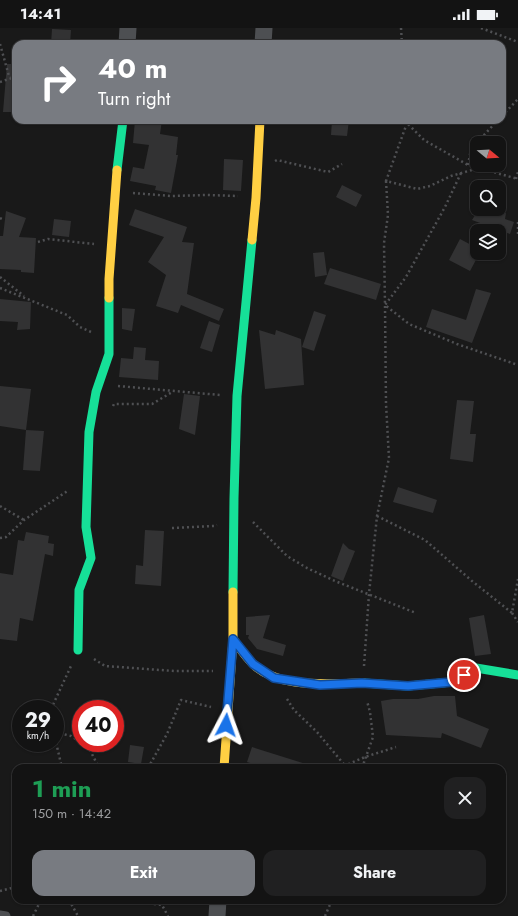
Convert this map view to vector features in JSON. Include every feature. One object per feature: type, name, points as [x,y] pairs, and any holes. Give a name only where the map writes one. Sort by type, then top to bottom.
[{"type":"street","points":[[127,40],[128,28]]},
{"type":"street","points":[[263,40],[264,28]]},
{"type":"street","points":[[78,650],[78,590],[91,558],[86,526],[89,432],[96,392],[109,354],[109,279],[115,191],[123,124]]},
{"type":"street","points":[[224,764],[233,639],[234,498],[237,396],[256,198],[260,124]]},
{"type":"street","points":[[233,639],[253,664],[274,678],[320,685],[362,683],[408,686],[452,682],[476,668],[518,675]]},
{"type":"street","points":[[217,916],[218,904]]},
{"type":"lane","points":[[0,915],[6,916]]},
{"type":"path","points":[[401,28],[402,40]]},
{"type":"path","points":[[481,28],[518,42]]},
{"type":"path","points":[[0,44],[9,76],[12,78],[0,82]]},
{"type":"path","points":[[506,112],[518,99]]},
{"type":"path","points":[[363,764],[373,737],[370,712],[362,683],[369,594],[377,516],[388,458],[384,243],[388,215],[386,181],[405,124]]},
{"type":"path","points":[[408,124],[424,140],[468,164],[471,149],[494,124]]},
{"type":"path","points":[[257,175],[277,160],[328,172],[342,164]]},
{"type":"path","points":[[386,181],[417,189],[430,186],[470,170]]},
{"type":"path","points":[[493,172],[517,179],[518,172]]},
{"type":"path","points":[[385,305],[406,277],[445,207],[461,173]]},
{"type":"path","points":[[115,191],[171,196],[207,195],[256,198]]},
{"type":"path","points":[[518,222],[518,234]]},
{"type":"path","points":[[38,242],[48,239],[112,246]]},
{"type":"path","points":[[0,277],[26,298]]},
{"type":"path","points":[[0,288],[67,315],[80,327],[109,342]]},
{"type":"path","points":[[385,305],[409,324],[457,344],[518,365]]},
{"type":"path","points":[[96,392],[110,385],[237,396]]},
{"type":"path","points":[[109,410],[114,404],[152,404],[174,391]]},
{"type":"path","points":[[0,538],[6,537],[24,520],[60,495],[87,480]]},
{"type":"path","points":[[0,506],[24,520]]},
{"type":"path","points":[[377,516],[425,540],[512,614],[518,622]]},
{"type":"path","points":[[250,520],[287,556],[307,568],[335,581],[416,613]]},
{"type":"path","points":[[172,528],[214,526],[220,523]]},
{"type":"path","points":[[512,614],[518,579]]},
{"type":"path","points":[[54,700],[78,650],[106,666],[174,671],[231,671]]},
{"type":"path","points":[[274,678],[294,710],[317,732],[344,764]]},
{"type":"path","points":[[150,764],[167,734],[181,700],[227,711]]},
{"type":"path","points":[[352,764],[365,757],[396,747]]},
{"type":"path","points":[[58,752],[61,764]]},
{"type":"path","points":[[91,752],[97,764]]},
{"type":"path","points":[[0,891],[12,888]]},
{"type":"path","points":[[33,916],[39,904]]},
{"type":"path","points":[[71,904],[78,916]]},
{"type":"path","points":[[153,904],[162,905],[168,916]]},
{"type":"path","points":[[325,916],[330,904]]},
{"type":"building","points":[[52,29],[71,30],[70,40],[51,40]]},
{"type":"building","points":[[7,64],[12,64],[12,112],[3,112]]},
{"type":"building","points":[[135,124],[161,124],[160,134],[178,137],[176,155],[178,155],[171,193],[155,190],[156,186],[130,181],[133,167],[144,169],[149,145],[133,143]]},
{"type":"building","points":[[332,124],[348,124],[347,136],[331,135]]},
{"type":"building","points":[[224,159],[243,160],[241,191],[223,190]]},
{"type":"building","points":[[342,185],[362,195],[356,207],[336,197]]},
{"type":"building","points":[[135,209],[187,227],[182,242],[194,243],[187,294],[224,309],[219,321],[181,305],[178,313],[156,306],[166,275],[148,262],[164,237],[129,225]]},
{"type":"building","points":[[6,211],[26,218],[19,237],[36,238],[34,273],[21,272],[21,270],[0,269],[0,236],[3,236]]},
{"type":"building","points":[[475,216],[506,216],[505,219],[514,222],[510,234],[506,233],[506,224],[483,224],[472,220]]},
{"type":"building","points":[[54,219],[71,221],[69,237],[52,235]]},
{"type":"building","points":[[460,239],[470,244],[470,260],[476,260],[470,271],[449,260]]},
{"type":"building","points":[[324,252],[327,275],[315,277],[313,253]]},
{"type":"building","points":[[330,268],[381,284],[376,300],[324,284]]},
{"type":"building","points":[[476,289],[491,293],[472,343],[426,327],[432,309],[466,320]]},
{"type":"building","points":[[0,299],[31,302],[30,329],[17,330],[18,322],[0,321]]},
{"type":"building","points":[[122,308],[135,309],[132,331],[122,329]]},
{"type":"building","points":[[314,311],[326,315],[314,351],[302,347]]},
{"type":"building","points":[[209,321],[220,325],[212,352],[200,348]]},
{"type":"building","points":[[259,330],[275,335],[276,330],[301,339],[304,385],[265,389]]},
{"type":"building","points":[[134,347],[146,348],[145,360],[159,361],[158,380],[119,377],[121,358],[133,359]]},
{"type":"building","points":[[0,386],[31,389],[26,430],[0,426]]},
{"type":"building","points":[[184,394],[200,396],[195,435],[179,429]]},
{"type":"building","points":[[457,400],[474,401],[470,434],[476,434],[473,462],[450,459]]},
{"type":"building","points":[[26,430],[44,431],[40,471],[23,470]]},
{"type":"building","points":[[398,487],[437,500],[433,513],[393,502]]},
{"type":"building","points":[[145,530],[164,531],[161,586],[135,584],[136,565],[143,566]]},
{"type":"building","points":[[26,532],[49,536],[48,543],[54,544],[53,556],[45,554],[33,621],[20,618],[17,641],[0,639],[0,573],[13,575],[18,540],[24,541]]},
{"type":"building","points":[[343,543],[349,549],[355,551],[343,581],[331,576]]},
{"type":"building","points":[[270,615],[263,638],[286,645],[283,656],[257,649],[248,638],[249,635],[246,635],[246,617]]},
{"type":"building","points":[[484,615],[491,654],[475,656],[469,618]]},
{"type":"building","points":[[434,696],[455,696],[457,716],[489,729],[481,748],[442,733],[441,738],[386,735],[381,701],[393,699],[418,699]]},
{"type":"building","points":[[130,745],[144,747],[141,764],[128,762]]},
{"type":"building","points":[[252,747],[306,764],[253,764],[247,762]]},
{"type":"traffic: fast","points":[[117,170],[123,124]]},
{"type":"traffic: fast","points":[[233,592],[237,396],[252,240]]},
{"type":"traffic: fast","points":[[78,650],[79,590],[91,558],[86,527],[89,432],[96,392],[109,354],[109,298]]},
{"type":"traffic: fast","points":[[364,683],[408,686],[452,682],[476,668],[518,675]]},
{"type":"traffic: slow","points":[[252,240],[260,124]]},
{"type":"traffic: slow","points":[[109,298],[117,170]]},
{"type":"traffic: slow","points":[[224,764],[233,639],[233,592]]},
{"type":"traffic: slow","points":[[233,639],[252,663],[263,672],[276,678],[320,684],[364,683]]},
{"type":"route","points":[[226,725],[233,639],[253,664],[274,678],[320,685],[362,683],[408,686],[452,682],[464,675]]}]
